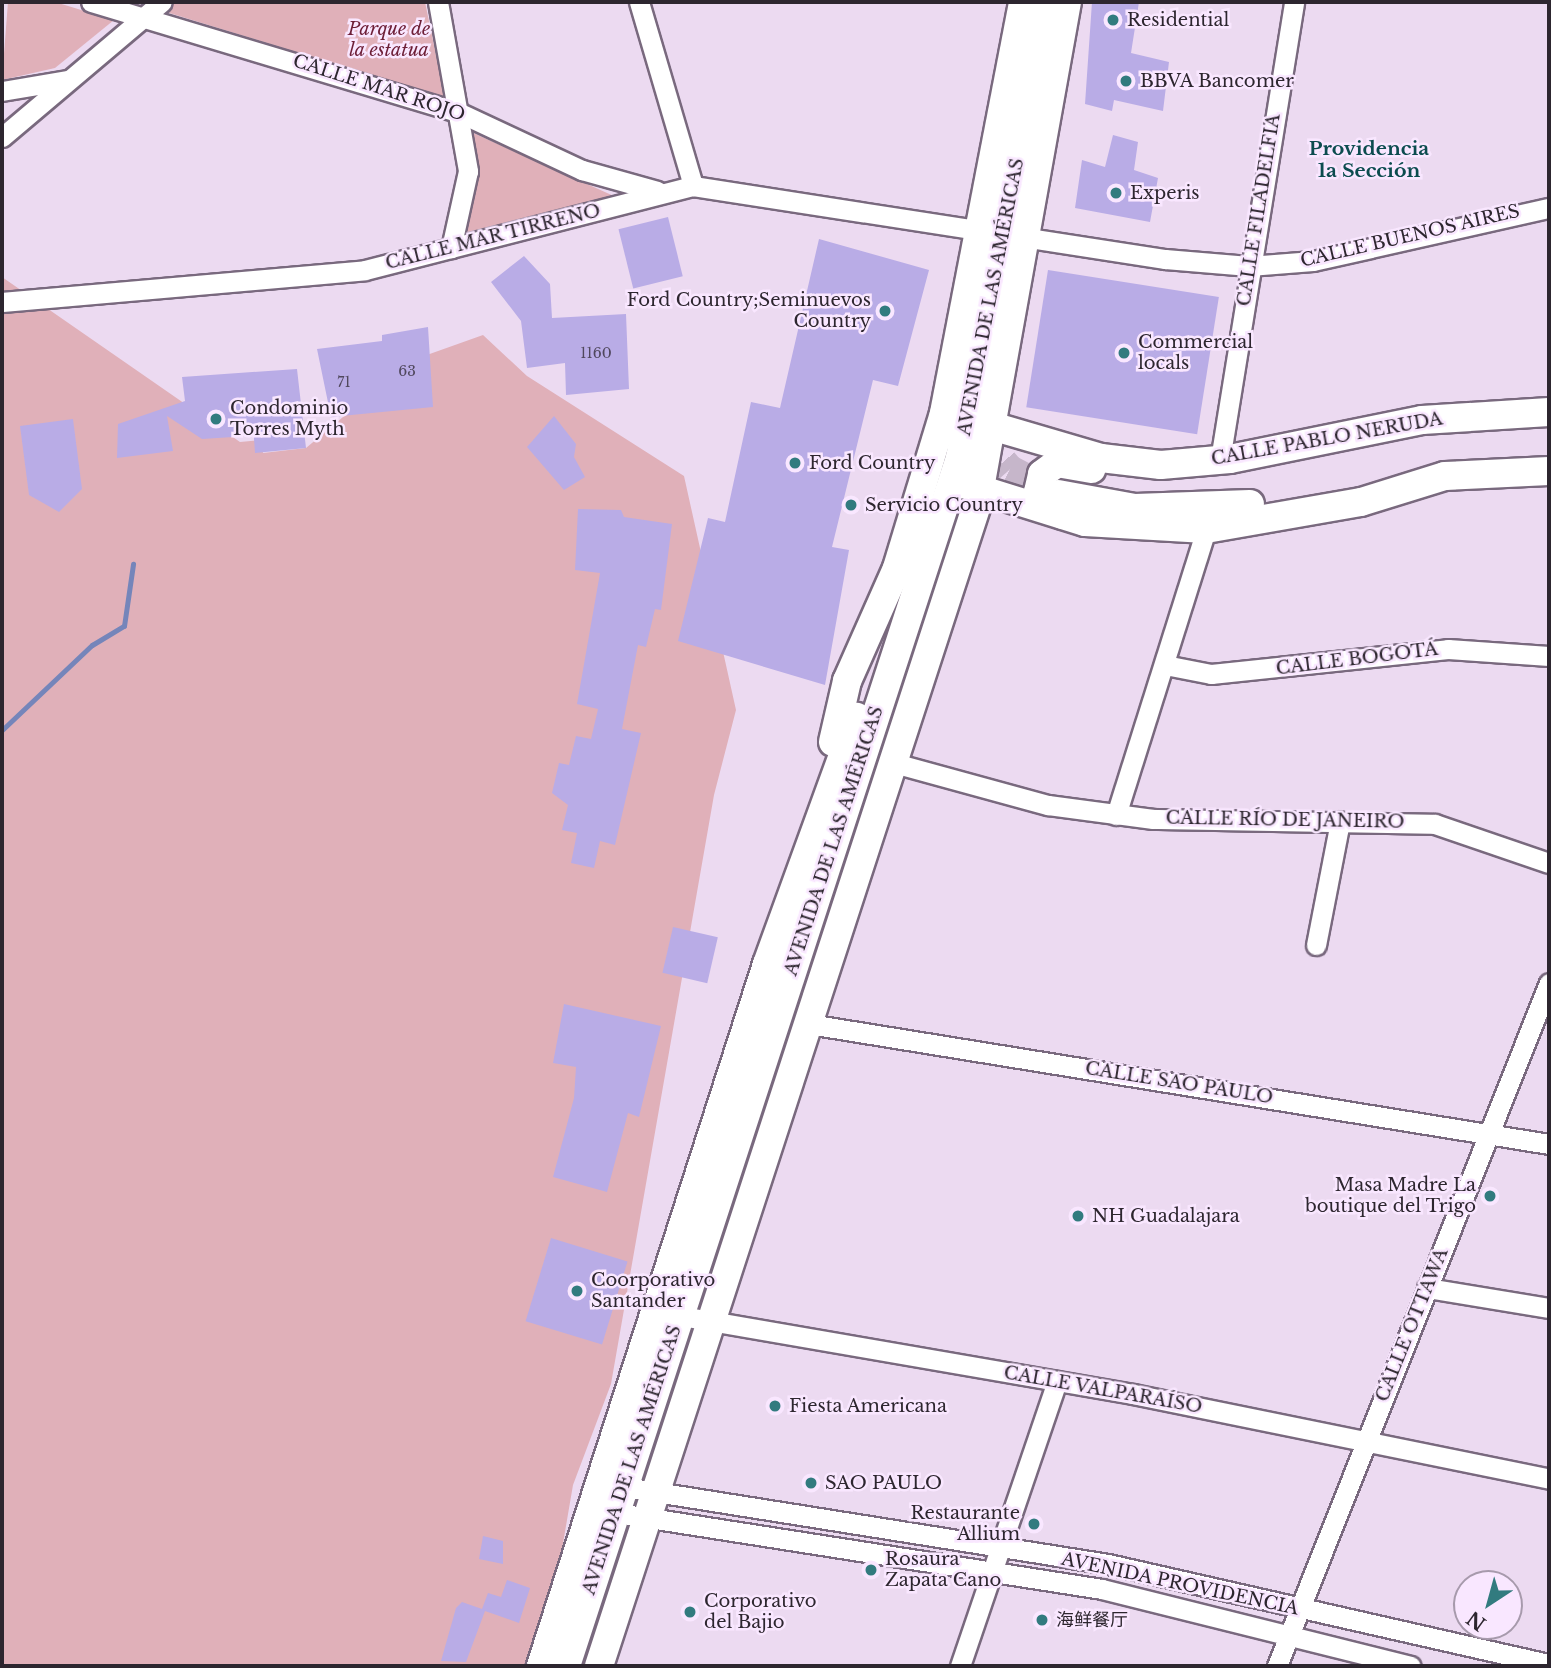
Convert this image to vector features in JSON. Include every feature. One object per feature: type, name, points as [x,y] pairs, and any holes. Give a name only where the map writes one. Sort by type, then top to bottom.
[{"type":"main road","name":"AVENIDA DE LAS AMÉRICAS","points":[[1004,233],[1015,31],[1014,2]]},
{"type":"main road","name":"AVENIDA DE LAS AMÉRICAS","points":[[1015,31],[1023,2]]},
{"type":"main road","name":"AVENIDA DE LAS AMÉRICAS","points":[[599,1666],[981,490],[982,423],[1004,233],[1044,2]]},
{"type":"main road","name":"AVENIDA DE LAS AMÉRICAS","points":[[566,1666],[608,1498],[815,822],[890,635],[938,484],[944,413],[1004,233],[1067,2]]},
{"type":"main road","name":"CALLE PABLO NERUDA","points":[[944,413],[1101,458],[1161,465],[1220,460],[1422,420],[1549,412]]},
{"type":"main road","name":"AVENIDA DE LAS AMÉRICAS","points":[[666,1313],[938,484],[982,423]]},
{"type":"main road","points":[[1161,465],[1126,475],[1050,465],[1038,492],[1061,505],[1188,511],[1446,476],[1549,471]]},
{"type":"main road","points":[[938,484],[1061,505],[1138,529],[1206,530],[1361,502],[1446,476]]},
{"type":"main road","name":"AVENIDA DE LAS AMÉRICAS","points":[[541,1666],[608,1498]]},
{"type":"street","name":"CALLE MAR ROJO","points":[[91,2],[458,112],[582,170],[661,191]]},
{"type":"street","points":[[2,136],[162,2]]},
{"type":"street","points":[[438,2],[468,171],[451,248]]},
{"type":"street","points":[[639,2],[693,186]]},
{"type":"street","name":"CALLE FILADELFIA","points":[[1220,460],[1249,266],[1294,2]]},
{"type":"street","points":[[2,91],[69,80]]},
{"type":"street","name":"CALLE MAR TIRRENO","points":[[2,302],[365,270],[661,191],[693,186],[1004,233]]},
{"type":"street","name":"CALLE BUENOS AIRES","points":[[1004,233],[1249,266],[1313,261],[1549,208]]},
{"type":"street","points":[[1116,815],[1166,665],[1206,530]]},
{"type":"street","name":"CALLE BOGOTÁ","points":[[1166,665],[1211,674],[1448,649],[1549,656]]},
{"type":"street","name":"CALLE RÍO DE JANEIRO","points":[[894,763],[1006,796],[1116,815],[1188,822],[1340,821],[1464,830],[1549,863]]},
{"type":"street","points":[[1316,945],[1340,821]]},
{"type":"street","name":"CALLE OTTAWA","points":[[1277,1666],[1549,983]]},
{"type":"street","name":"CALLE SAO PAULO","points":[[809,1024],[1549,1144]]},
{"type":"street","points":[[1427,1288],[1549,1308]]},
{"type":"street","name":"CALLE VALPARAÍSO","points":[[666,1313],[1057,1381],[1549,1479]]},
{"type":"street","points":[[960,1666],[1004,1549],[1057,1381]]},
{"type":"street","name":"AVENIDA PROVIDENCIA","points":[[608,1498],[995,1573],[1102,1589],[1411,1666]]},
{"type":"street","name":"AVENIDA PROVIDENCIA","points":[[608,1498],[651,1506],[1108,1564],[1549,1664]]},
{"type":"green space","points":[[8,2],[55,2],[114,20],[55,68],[2,80]]},
{"type":"green space","name":"Parque de la estatua","points":[[174,2],[425,2],[445,98],[163,11]]},
{"type":"green space","points":[[471,132],[616,197],[466,235],[476,182]]},
{"type":"green space","points":[[2,277],[240,442],[262,440],[263,453],[306,448],[410,361],[483,335],[527,376],[684,476],[736,710],[714,795],[611,1384],[573,1485],[542,1666],[2,1666]]},
{"type":"building","name":"BBVA Bancomer","points":[[1092,2],[1139,2],[1131,53],[1169,62],[1163,111],[1114,100],[1112,111],[1085,104]]},
{"type":"building","name":"Experis","points":[[1113,135],[1138,142],[1134,170],[1158,178],[1150,222],[1075,208],[1082,160],[1105,167]]},
{"type":"building","points":[[668,217],[683,276],[633,289],[619,229]]},
{"type":"building","name":"Ford Country","points":[[819,239],[929,270],[898,386],[873,380],[832,547],[849,550],[825,685],[678,641],[708,518],[725,522],[751,402],[780,408]]},
{"type":"building","points":[[524,256],[550,284],[552,318],[626,314],[629,389],[566,395],[565,363],[527,368],[521,321],[491,282]]},
{"type":"building","name":"Commercial locals","points":[[1048,270],[1219,297],[1197,434],[1026,407]]},
{"type":"building","points":[[428,327],[433,407],[331,417],[317,349],[382,341],[382,335]]},
{"type":"building","points":[[297,369],[306,448],[255,453],[253,425],[233,437],[202,439],[167,416],[173,451],[117,458],[118,424],[185,401],[182,377]]},
{"type":"building","points":[[554,416],[576,444],[574,457],[585,477],[564,490],[527,447]]},
{"type":"building","points":[[73,419],[82,489],[59,512],[29,495],[20,426]]},
{"type":"building","points":[[578,509],[621,510],[624,517],[672,524],[661,610],[655,609],[646,647],[638,645],[622,729],[641,733],[615,845],[600,841],[594,868],[571,863],[577,833],[562,830],[568,805],[552,793],[559,763],[569,765],[576,736],[591,739],[598,709],[577,704],[600,573],[575,570]]},
{"type":"building","points":[[673,927],[718,937],[707,983],[662,973]]},
{"type":"building","points":[[564,1004],[661,1026],[639,1117],[628,1113],[607,1192],[553,1177],[574,1098],[576,1067],[553,1063]]},
{"type":"building","name":"Coorporativo Santander","points":[[551,1238],[628,1261],[602,1345],[526,1321]]},
{"type":"building","points":[[483,1536],[503,1541],[503,1564],[479,1559]]},
{"type":"building","points":[[507,1580],[530,1588],[519,1623],[485,1611],[466,1662],[441,1661],[456,1608],[462,1602],[482,1609],[488,1593],[501,1597]]},
{"type":"waterway","points":[[2,730],[92,645],[124,626],[133,564]]},
{"type":"tunnel","points":[[976,430],[1010,469],[1058,494]]},
{"type":"place","name":"Residential","points":[[1113,20]]},
{"type":"place","name":"BBVA Bancomer","points":[[1126,81]]},
{"type":"place","name":"Experis","points":[[1116,193]]},
{"type":"place","name":"Ford Country;Seminuevos Country","points":[[885,311]]},
{"type":"place","name":"Commercial locals","points":[[1124,353]]},
{"type":"place","name":"Condominio Torres Myth","points":[[216,419]]},
{"type":"place","name":"Ford Country","points":[[795,463]]},
{"type":"place","name":"Servicio Country","points":[[851,505]]},
{"type":"place","name":"Masa Madre La boutique del Trigo","points":[[1490,1196]]},
{"type":"place","name":"NH Guadalajara","points":[[1078,1216]]},
{"type":"place","name":"Coorporativo Santander","points":[[577,1291]]},
{"type":"place","name":"Fiesta Americana","points":[[775,1406]]},
{"type":"place","name":"SAO PAULO","points":[[811,1483]]},
{"type":"place","name":"Restaurante Allium","points":[[1034,1524]]},
{"type":"place","name":"Rosaura Zapata Cano","points":[[871,1570]]},
{"type":"place","name":"Corporativo del Bajio","points":[[690,1612]]},
{"type":"place","name":"海鲜餐厅","points":[[1042,1620]]},
{"type":"district","name":"Providencia 1a Sección","points":[[1369,160]]}]
